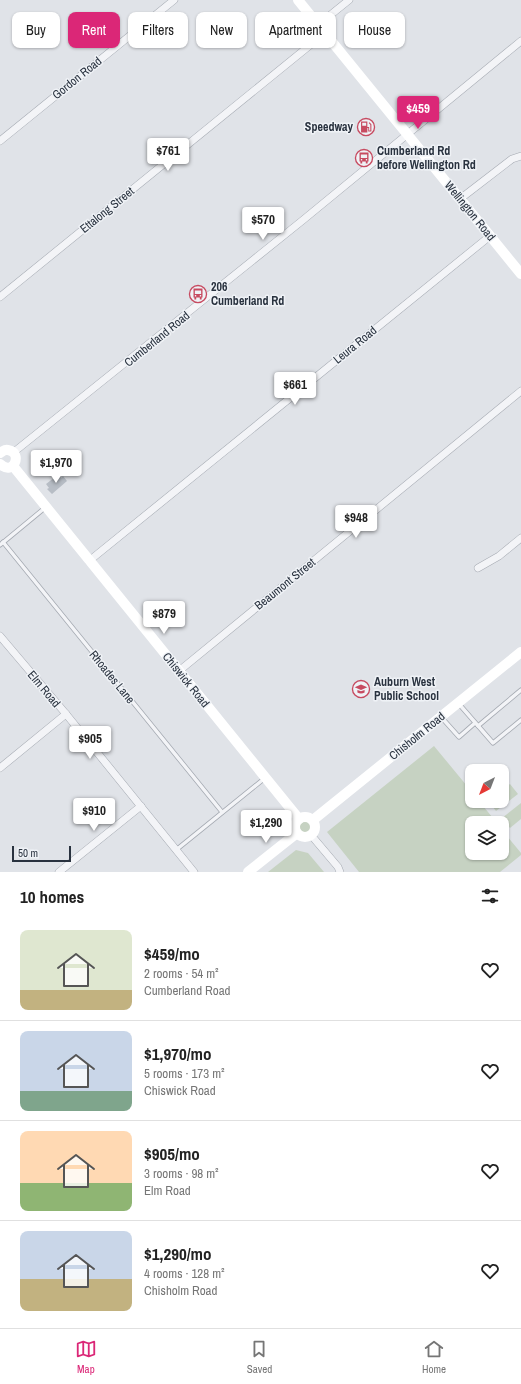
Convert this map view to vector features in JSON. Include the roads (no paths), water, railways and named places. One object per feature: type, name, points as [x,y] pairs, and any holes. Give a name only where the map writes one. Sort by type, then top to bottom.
[{"type":"main road","name":"Wellington Road","points":[[298,0],[308,12]]},
{"type":"main road","name":"Wellington Road","points":[[336,47],[520,272]]},
{"type":"main road","points":[[0,452],[6,450],[14,452],[16,458],[13,466],[4,467],[0,464]]},
{"type":"main road","name":"Chiswick Road","points":[[13,466],[299,819]]},
{"type":"main road","name":"Chisholm Road","points":[[313,820],[521,652]]},
{"type":"main road","points":[[305,816],[313,820],[315,826],[311,834],[305,837],[297,832],[295,824],[299,819],[305,816]]},
{"type":"main road","points":[[248,872],[297,832]]},
{"type":"street","name":"Gordon Road","points":[[0,141],[174,0]]},
{"type":"street","points":[[334,12],[349,0]]},
{"type":"street","name":"Cumberland Road","points":[[14,452],[179,321],[521,41]]},
{"type":"street","name":"Ettalong Street","points":[[0,297],[308,48]]},
{"type":"street","points":[[460,199],[512,159],[521,156]]},
{"type":"street","name":"Leura Road","points":[[89,561],[490,236]]},
{"type":"street","name":"Beaumont Street","points":[[179,671],[521,391]]},
{"type":"street","points":[[478,568],[499,556],[521,538]]},
{"type":"street","name":"Elm Road","points":[[0,636],[66,714],[194,872]]},
{"type":"street","points":[[0,768],[66,714]]},
{"type":"street","points":[[59,872],[141,806]]},
{"type":"street","points":[[311,834],[339,870],[346,872]]},
{"type":"lane","name":"Rhoades Lane","points":[[46,507],[1,544],[222,812]]},
{"type":"lane","points":[[441,716],[459,737],[477,725],[521,690]]},
{"type":"lane","points":[[458,703],[493,743],[521,720]]},
{"type":"lane","points":[[176,850],[266,777]]},
{"type":"place","name":"Speedway","points":[[366,127]]},
{"type":"place","name":"Cumberland Rd before Wellington Rd","points":[[364,158]]},
{"type":"place","name":"206 Cumberland Rd","points":[[198,294]]},
{"type":"place","name":"Auburn West Public School","points":[[361,689]]}]
